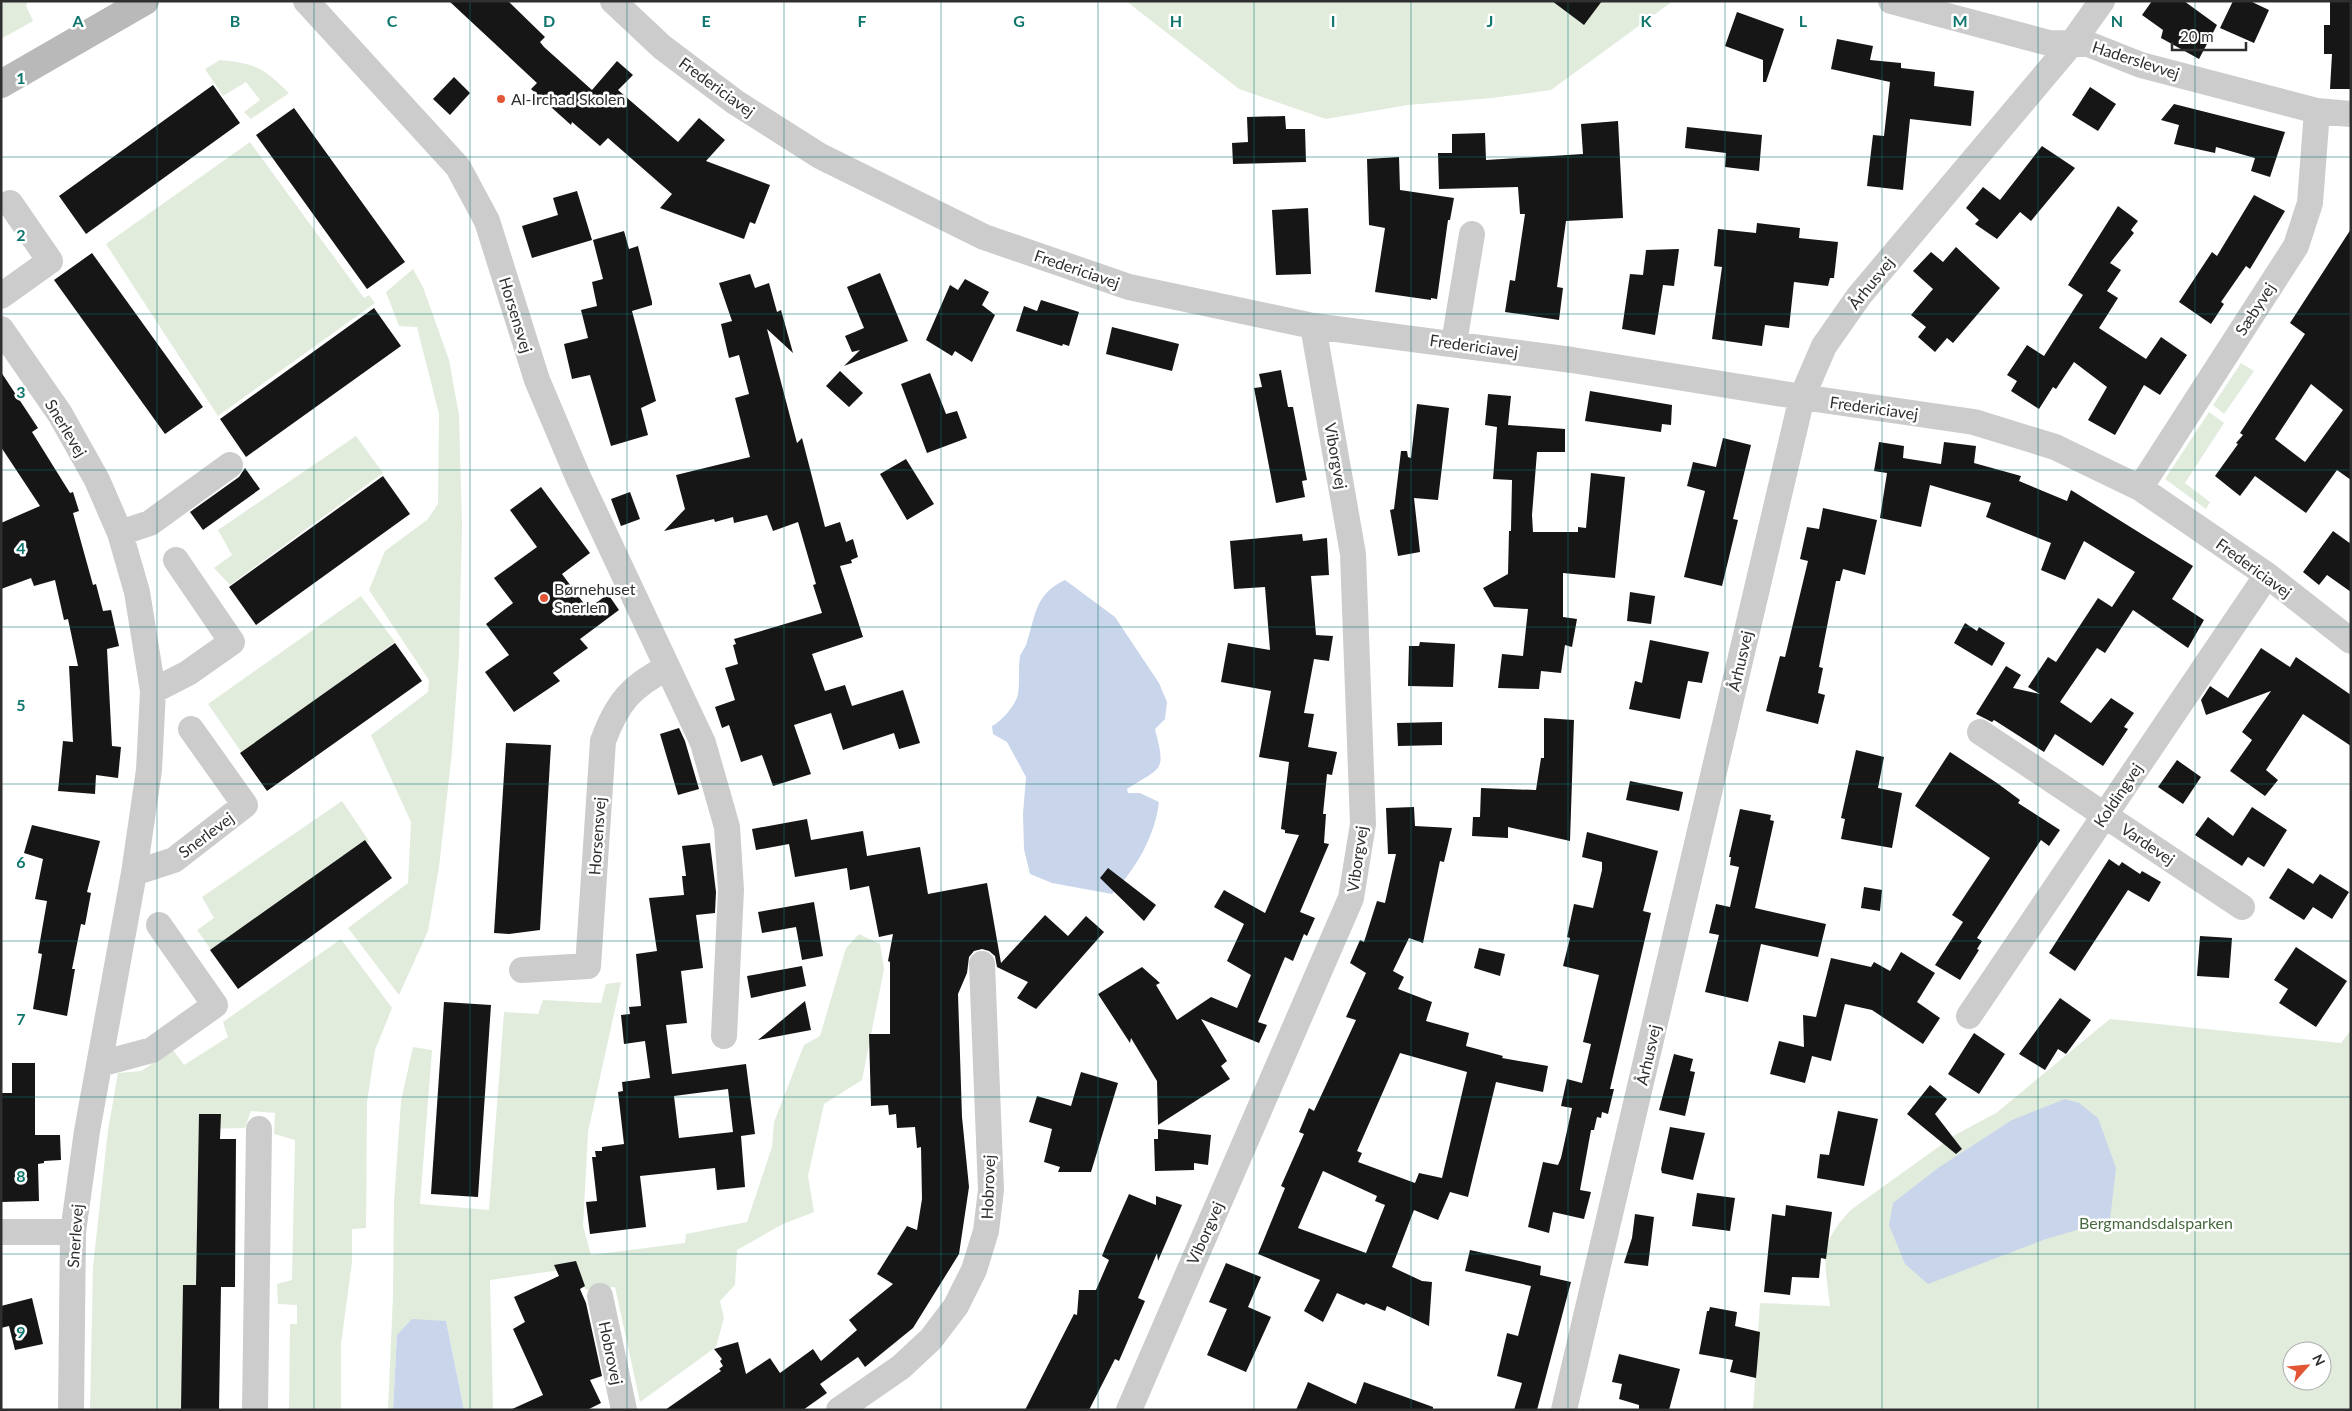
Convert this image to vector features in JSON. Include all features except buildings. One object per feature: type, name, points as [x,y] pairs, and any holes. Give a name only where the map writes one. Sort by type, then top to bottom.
[{"type":"main road","points":[[1,84],[145,1]]},
{"type":"street","name":"Horsensvej","points":[[306,1],[458,168],[487,221],[536,380],[578,477],[703,742],[727,827],[731,890],[724,1036]]},
{"type":"street","name":"Fredericiavej","points":[[613,1],[669,53],[736,102],[820,156],[984,237],[1129,287],[1313,326],[1572,360],[1802,397],[1974,422],[2055,447],[2140,488],[2267,575],[2351,641]]},
{"type":"street","name":"Haderslevvej","points":[[1892,1],[2049,43],[2088,44],[2141,65],[2317,111],[2351,114]]},
{"type":"street","name":"Århusvej","points":[[1564,1410],[1802,397],[1824,346],[1859,296],[2072,43],[2102,1]]},
{"type":"street","name":"Sæbyvej","points":[[2140,488],[2296,246],[2310,203],[2317,111]]},
{"type":"street","points":[[1,296],[50,261],[10,203]]},
{"type":"street","points":[[1454,343],[1472,234]]},
{"type":"street","name":"Viborgvej","points":[[1128,1410],[1352,898],[1363,824],[1353,554],[1313,326]]},
{"type":"street","name":"Snerlevej","points":[[1,329],[60,414],[97,480],[120,533],[137,592],[153,691],[149,770],[134,872],[87,1131],[73,1232],[71,1410]]},
{"type":"street","points":[[120,533],[150,523],[230,465]]},
{"type":"street","points":[[153,691],[188,673],[232,642],[176,560]]},
{"type":"street","name":"Koldingvej","points":[[1969,1016],[2267,575]]},
{"type":"street","name":"Horsensvej","points":[[522,970],[588,966],[603,741],[612,717],[626,696],[645,679],[667,668]]},
{"type":"street","name":"Snerlevej","points":[[134,872],[174,860],[245,805],[191,729]]},
{"type":"street","name":"Vardevej","points":[[1980,732],[2242,907]]},
{"type":"street","points":[[100,1064],[152,1050],[215,1005],[159,925]]},
{"type":"street","name":"Hobrovej","points":[[838,1410],[901,1367],[931,1339],[956,1306],[974,1270],[986,1231],[991,1190],[982,964]]},
{"type":"street","points":[[255,1410],[259,1129]]},
{"type":"street","points":[[1,1232],[73,1232]]},
{"type":"street","name":"Hobrovej","points":[[600,1296],[624,1410]]},
{"type":"green space","points":[[1,1],[28,1],[26,6],[33,21],[1,39]]},
{"type":"green space","points":[[1126,1],[1673,1],[1551,90],[1492,98],[1408,105],[1326,119],[1239,89]]},
{"type":"green space","points":[[220,60],[243,63],[258,68],[272,77],[289,93],[251,119],[244,112],[260,100],[246,82],[223,96],[205,69]]},
{"type":"green space","points":[[250,142],[364,298],[369,295],[375,303],[218,416],[106,244]]},
{"type":"green space","points":[[413,269],[423,287],[449,360],[459,415],[462,526],[459,655],[452,752],[439,867],[428,931],[399,995],[348,928],[408,883],[411,822],[371,735],[428,692],[429,680],[369,590],[385,551],[427,520],[438,504],[439,414],[417,327],[399,326],[386,292]]},
{"type":"green space","points":[[2241,363],[2254,371],[2224,414],[2213,405]]},
{"type":"green space","points":[[2209,412],[2224,423],[2185,483],[2210,502],[2206,509],[2165,479]]},
{"type":"green space","points":[[356,436],[383,473],[230,585],[214,568],[232,555],[218,530]]},
{"type":"green space","points":[[361,596],[395,642],[242,753],[208,704]]},
{"type":"green space","points":[[342,801],[369,841],[214,954],[197,930],[214,918],[202,897]]},
{"type":"green space","points":[[859,934],[880,944],[884,969],[862,1080],[824,1104],[808,1176],[814,1212],[783,1224],[737,1250],[735,1285],[720,1301],[724,1318],[716,1347],[640,1402],[615,1287],[587,1290],[560,1270],[490,1280],[493,1410],[464,1410],[446,1321],[397,1335],[393,1410],[388,1410],[393,1296],[394,1202],[401,1101],[413,1047],[432,1050],[420,1204],[489,1210],[504,1012],[538,1014],[543,1000],[601,1003],[606,984],[621,982],[588,1132],[583,1226],[591,1255],[685,1243],[686,1234],[747,1222],[772,1147],[774,1122],[804,1045],[820,1036],[846,948]]},
{"type":"green space","points":[[341,939],[392,1008],[375,1050],[367,1102],[366,1228],[352,1229],[352,1262],[341,1344],[341,1410],[289,1410],[290,1324],[297,1324],[297,1305],[278,1304],[277,1284],[292,1280],[295,1140],[274,1134],[275,1113],[251,1111],[245,1128],[200,1129],[196,1286],[181,1410],[90,1410],[93,1267],[108,1130],[118,1073],[141,1071],[173,1050],[184,1065],[228,1037],[223,1022]]},
{"type":"green space","name":"Bergmandsdalsparken","points":[[2110,1019],[2341,1043],[2351,1030],[2351,1410],[1753,1410],[1760,1303],[1830,1306],[1826,1276],[1826,1253],[1833,1232],[1841,1221],[1852,1209],[1955,1135],[1996,1113]]},
{"type":"water","points":[[1065,580],[1115,617],[1159,683],[1167,702],[1165,719],[1155,729],[1160,753],[1159,766],[1155,771],[1127,789],[1128,793],[1140,793],[1159,802],[1157,815],[1143,851],[1129,874],[1112,894],[1052,883],[1030,874],[1024,849],[1023,814],[1026,777],[1007,742],[993,734],[992,726],[1008,713],[1017,698],[1020,656],[1026,644],[1038,606],[1048,592]]},
{"type":"water","points":[[2065,1099],[2079,1103],[2098,1118],[2116,1168],[2110,1220],[2043,1240],[1928,1284],[1905,1264],[1889,1225],[1893,1203],[1938,1168],[2012,1120]]},
{"type":"water","points":[[412,1319],[446,1321],[464,1410],[393,1410],[397,1335]]},
{"type":"place","name":"Al-Irchad Skolen","points":[[501,99]]},
{"type":"place","name":"Børnehuset Snerlen","points":[[544,598]]}]
